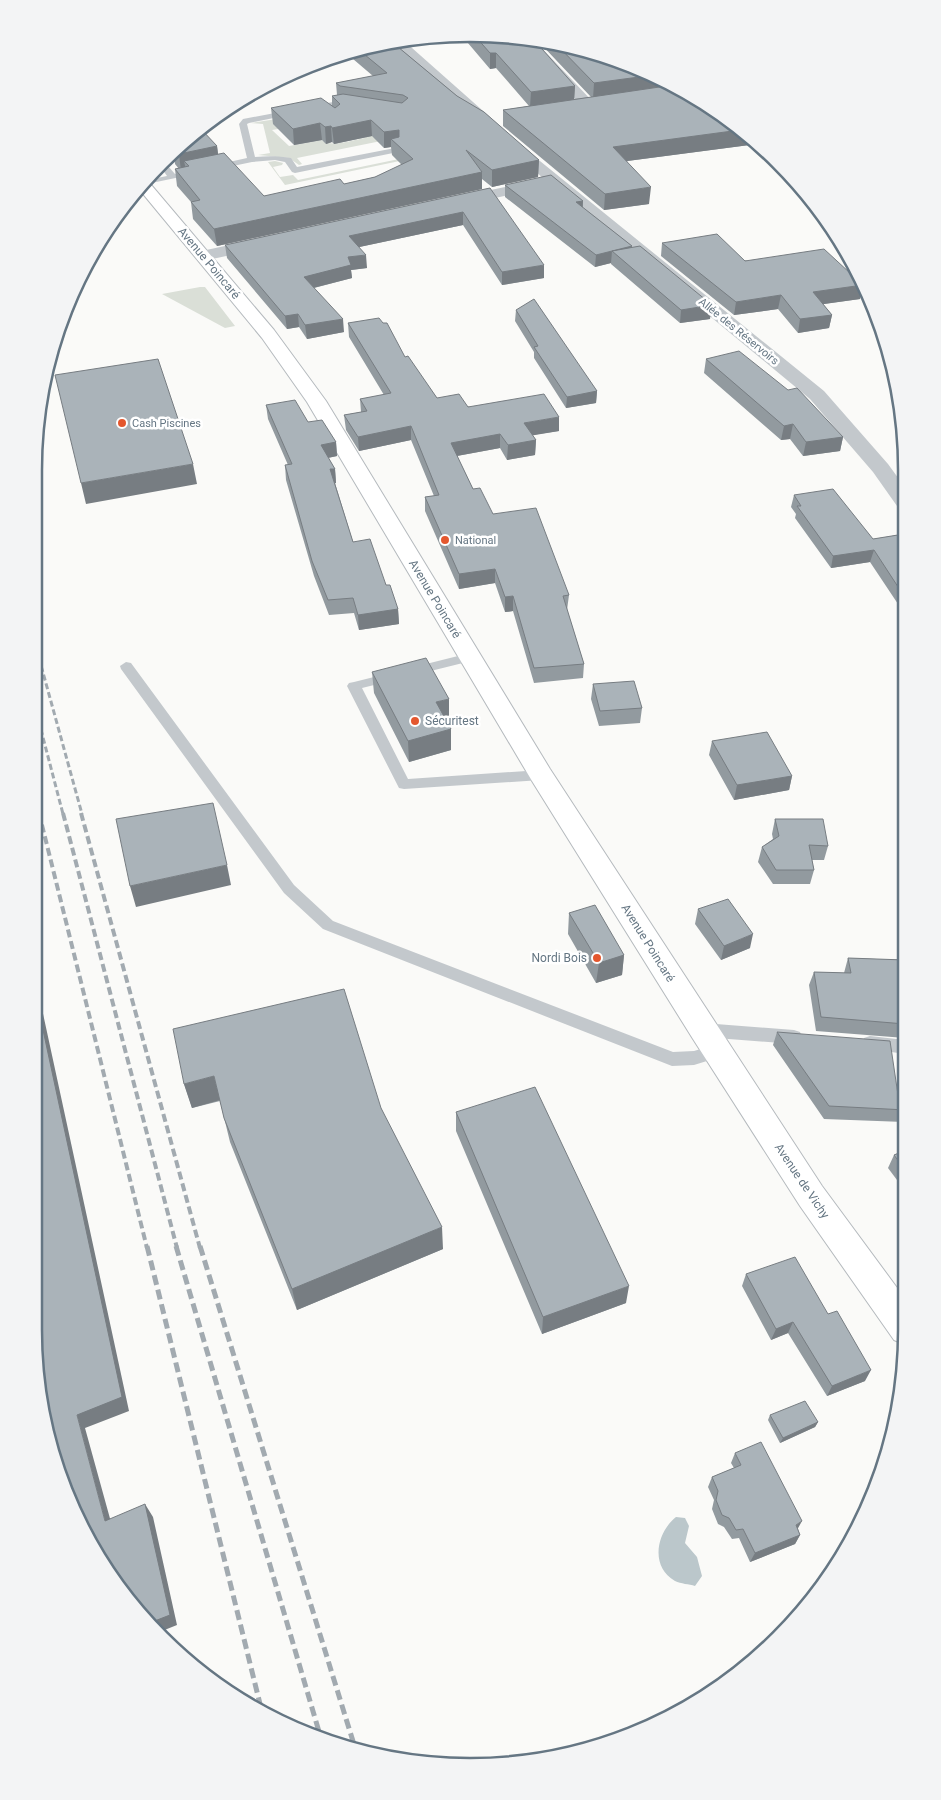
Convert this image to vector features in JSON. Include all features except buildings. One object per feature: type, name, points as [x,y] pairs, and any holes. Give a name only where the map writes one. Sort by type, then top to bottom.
[{"type":"main road","name":"Avenue Poincaré","points":[[148,189],[268,334],[316,401],[541,775],[710,1041]]},
{"type":"main road","name":"Avenue de Vichy","points":[[710,1041],[810,1196],[898,1317]]},
{"type":"street","name":"Allée des Réservoirs","points":[[403,48],[554,180],[817,395],[881,468],[898,493]]},
{"type":"street","points":[[535,48],[594,105],[570,109]]},
{"type":"street","points":[[485,120],[505,118]]},
{"type":"street","points":[[439,205],[554,180]]},
{"type":"street","points":[[203,256],[278,239]]},
{"type":"lane","points":[[252,160],[243,124],[246,121],[333,104],[361,108]]},
{"type":"lane","points":[[320,106],[328,113]]},
{"type":"lane","points":[[155,181],[252,160],[275,158],[288,160],[295,170],[395,150]]},
{"type":"lane","points":[[167,169],[173,177]]},
{"type":"lane","points":[[470,657],[354,686],[404,784],[541,775]]},
{"type":"lane","points":[[126,666],[288,890],[328,924],[672,1059],[694,1058],[710,1041],[814,1039]]},
{"type":"lane","points":[[852,1042],[898,1046]]},
{"type":"shaded area","points":[[283,118],[278,129],[272,130],[289,146],[322,140],[331,143],[342,143],[365,138],[369,135],[391,139],[297,158],[302,164],[299,165],[289,158],[258,155],[270,153],[263,124],[251,123]]},
{"type":"shaded area","points":[[414,158],[285,185],[268,162],[283,163],[273,167],[280,177],[293,175],[298,180],[399,159]]},
{"type":"shaded area","points":[[205,287],[235,326],[225,328],[162,294]]},
{"type":"shaded area","points":[[676,1517],[685,1518],[689,1526],[685,1543],[697,1557],[702,1576],[695,1586],[680,1583],[667,1575],[659,1559],[660,1541],[669,1524]]},
{"type":"railway","points":[[42,669],[82,814]]},
{"type":"railway","points":[[42,734],[63,814]]},
{"type":"railway","points":[[63,813],[177,1248]]},
{"type":"railway","points":[[81,813],[200,1248]]},
{"type":"railway","points":[[42,825],[147,1248]]},
{"type":"railway","points":[[147,1246],[259,1702]]},
{"type":"railway","points":[[176,1246],[318,1729]]},
{"type":"railway","points":[[200,1246],[353,1741]]},
{"type":"place","name":"Cash Piscines","points":[[122,423]]},
{"type":"place","name":"National","points":[[445,540]]},
{"type":"place","name":"Sécuritest","points":[[415,721]]},
{"type":"place","name":"Nordi Bois","points":[[597,958]]}]
